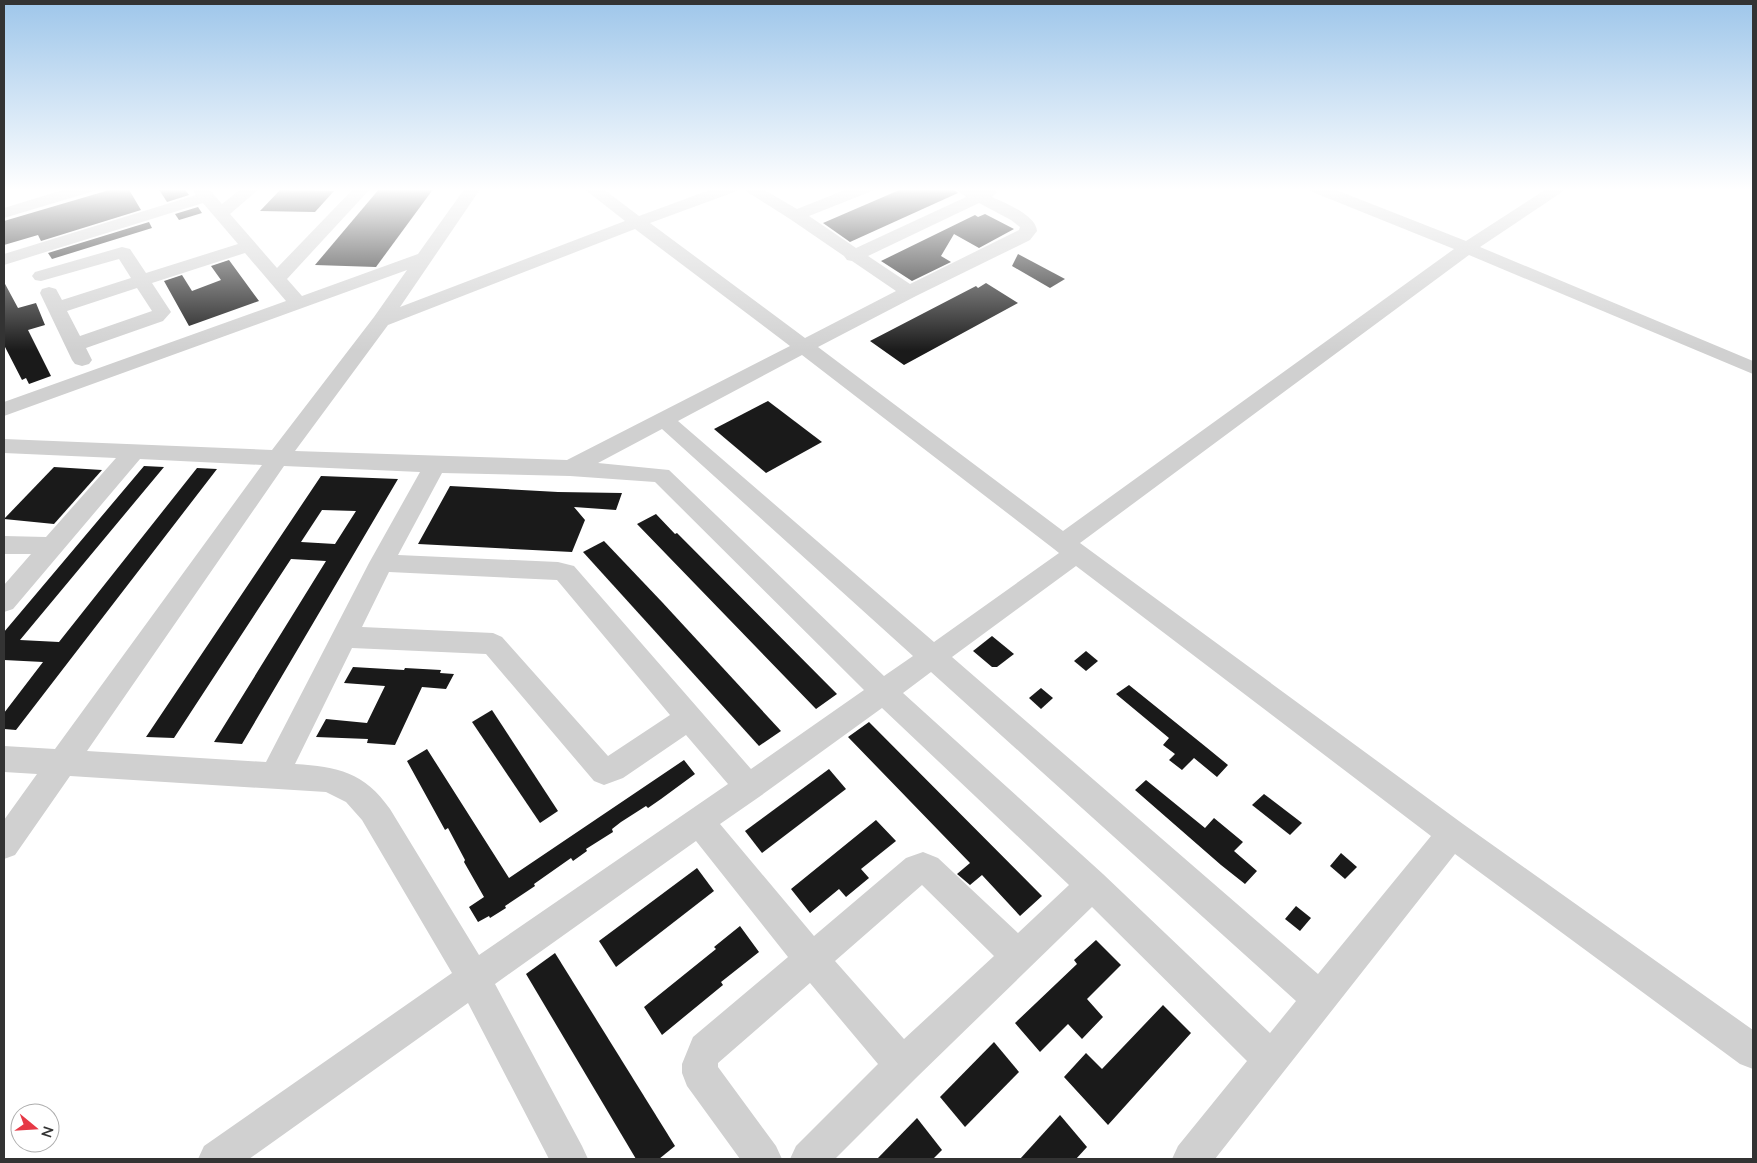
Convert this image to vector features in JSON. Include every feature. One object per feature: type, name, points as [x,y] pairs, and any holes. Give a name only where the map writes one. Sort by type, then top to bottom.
[{"type":"street","points":[[4,260],[59,242]]},
{"type":"street","points":[[245,242],[298,303]]},
{"type":"street","points":[[277,279],[312,242]]},
{"type":"street","points":[[4,845],[279,457],[382,321],[435,242]]},
{"type":"street","points":[[382,321],[585,242]]},
{"type":"street","points":[[662,242],[717,281],[1452,834],[1753,1051]]},
{"type":"street","points":[[834,242],[909,292]]},
{"type":"street","points":[[853,256],[882,242]]},
{"type":"street","points":[[570,468],[909,292],[1011,242]]},
{"type":"street","points":[[1453,242],[1753,368]]},
{"type":"street","points":[[217,1159],[473,978],[749,788],[882,691],[934,657],[1070,548],[1476,242]]},
{"type":"street","points":[[58,308],[248,246]]},
{"type":"street","points":[[40,276],[122,252],[162,312],[160,315],[74,345]]},
{"type":"street","points":[[28,253],[58,308],[91,378]]},
{"type":"street","points":[[4,409],[424,258]]},
{"type":"street","points":[[663,419],[1319,998]]},
{"type":"street","points":[[4,446],[279,457],[435,466],[570,468],[661,475],[882,691],[1092,886],[1271,1059]]},
{"type":"street","points":[[4,602],[134,452]]},
{"type":"street","points":[[274,776],[381,563],[435,466]]},
{"type":"street","points":[[4,545],[52,546]]},
{"type":"street","points":[[381,563],[558,571],[565,573],[749,788]]},
{"type":"street","points":[[343,637],[492,644],[604,772],[613,769],[689,717]]},
{"type":"street","points":[[4,759],[326,779],[354,789],[369,803],[473,978],[569,1159]]},
{"type":"street","points":[[700,822],[811,959],[903,1065]]},
{"type":"street","points":[[1191,1159],[1452,834]]},
{"type":"street","points":[[763,1159],[700,1073],[701,1061],[706,1050],[917,869],[922,867],[927,869],[1018,956]]},
{"type":"street","points":[[809,1159],[903,1065],[1092,886]]},
{"type":"building","points":[[83,242],[106,242],[52,259],[48,253]]},
{"type":"building","points":[[334,242],[394,242],[376,267],[315,265]]},
{"type":"building","points":[[919,242],[949,242],[941,256],[951,262],[912,281],[881,261]]},
{"type":"building","points":[[969,242],[990,242],[979,248]]},
{"type":"building","points":[[1018,254],[1065,279],[1050,288],[1012,266]]},
{"type":"building","points":[[229,260],[259,301],[189,326],[164,281],[182,275],[192,291],[221,280],[211,266]]},
{"type":"building","points":[[4,282],[18,308],[36,303],[45,325],[28,330],[51,376],[29,384],[26,378],[22,380],[4,345]]},
{"type":"building","points":[[986,283],[1018,303],[904,365],[870,341],[976,286],[978,288]]},
{"type":"building","points":[[768,401],[822,442],[766,473],[714,429]]},
{"type":"building","points":[[144,466],[164,467],[20,640],[59,642],[197,468],[217,469],[16,730],[4,729],[4,713],[43,662],[4,660],[4,632]]},
{"type":"building","points":[[54,467],[102,470],[54,524],[4,519]]},
{"type":"building","points":[[321,476],[398,479],[242,744],[214,742],[326,561],[291,559],[174,738],[146,737]],"holes":[[[322,510],[356,511],[335,544],[301,542]]]},
{"type":"building","points":[[450,486],[558,492],[622,493],[616,510],[574,507],[585,520],[572,552],[418,544]]},
{"type":"building","points":[[656,514],[837,694],[816,709],[637,524]]},
{"type":"building","points":[[604,541],[781,731],[759,746],[583,552]]},
{"type":"building","points":[[992,636],[1014,654],[997,667],[992,667],[973,651]]},
{"type":"building","points":[[1086,651],[1098,661],[1086,671],[1074,661]]},
{"type":"building","points":[[353,667],[441,670],[440,673],[454,674],[446,689],[422,687],[395,745],[367,743],[368,739],[316,737],[326,719],[367,723],[385,686],[344,683]]},
{"type":"building","points":[[1129,685],[1228,765],[1217,777],[1194,758],[1182,770],[1169,760],[1175,754],[1163,745],[1169,738],[1116,694]]},
{"type":"building","points":[[1041,688],[1053,698],[1041,709],[1029,698]]},
{"type":"building","points":[[492,710],[558,811],[540,823],[472,722]]},
{"type":"building","points":[[869,722],[1042,896],[1020,916],[982,875],[970,885],[957,874],[970,863],[848,737]]},
{"type":"building","points":[[427,749],[509,878],[684,760],[695,774],[648,808],[646,806],[621,822],[612,829],[613,832],[586,849],[587,851],[573,861],[571,858],[534,884],[535,886],[505,906],[506,908],[490,918],[489,916],[478,922],[469,907],[484,897],[464,862],[465,860],[448,828],[445,830],[407,761]]},
{"type":"building","points":[[829,769],[846,789],[762,853],[745,831]]},
{"type":"building","points":[[1146,780],[1205,828],[1214,818],[1243,842],[1234,851],[1257,871],[1245,884],[1135,790]]},
{"type":"building","points":[[1264,794],[1302,823],[1290,835],[1252,805]]},
{"type":"building","points":[[876,820],[896,841],[861,869],[869,878],[846,897],[839,889],[810,913],[791,889]]},
{"type":"building","points":[[1341,853],[1357,867],[1345,879],[1330,866]]},
{"type":"building","points":[[697,868],[714,891],[616,967],[599,941]]},
{"type":"building","points":[[1296,906],[1311,918],[1300,931],[1285,919]]},
{"type":"building","points":[[740,926],[759,952],[721,982],[723,985],[662,1035],[644,1007],[716,949],[714,947]]},
{"type":"building","points":[[1096,940],[1121,965],[1087,999],[1103,1017],[1082,1039],[1068,1024],[1040,1052],[1015,1023],[1077,964],[1074,960]]},
{"type":"building","points":[[555,953],[675,1146],[659,1159],[636,1159],[526,974]]},
{"type":"building","points":[[1163,1005],[1191,1033],[1108,1125],[1064,1077],[1086,1053],[1102,1069]]},
{"type":"building","points":[[994,1042],[1019,1072],[965,1127],[940,1097]]},
{"type":"building","points":[[1060,1115],[1087,1147],[1076,1159],[1020,1159]]},
{"type":"building","points":[[917,1118],[942,1150],[933,1159],[877,1159]]}]
